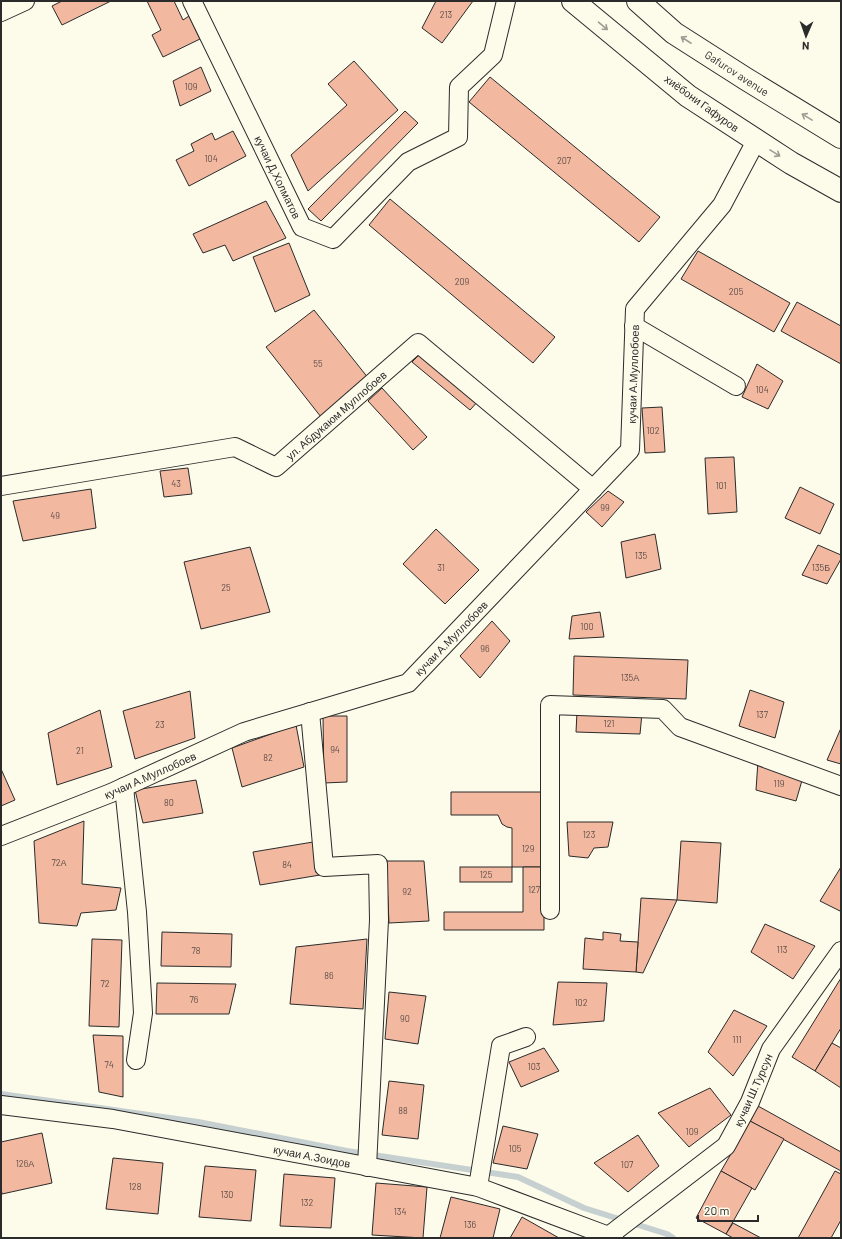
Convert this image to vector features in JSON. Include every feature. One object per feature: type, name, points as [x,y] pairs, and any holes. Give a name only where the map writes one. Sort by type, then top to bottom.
[{"type":"highway","name":"хиёбони Гафуров","points":[[573,1],[688,96],[791,163],[841,191]]},
{"type":"highway","name":"Gafurov avenue","points":[[638,1],[674,33],[752,83],[841,137]]},
{"type":"street","points":[[1,12],[25,1]]},
{"type":"street","name":"кучаи Д,Холматов","points":[[192,1],[302,227],[334,239],[408,162],[458,137],[459,87],[493,56],[506,1]]},
{"type":"street","points":[[736,386],[635,318],[722,205],[756,141]]},
{"type":"street","name":"кучаи А.Муллобоев","points":[[1,836],[124,787],[244,732],[408,683],[630,450],[635,318]]},
{"type":"street","name":"ул. Абдукаюм Муллобоев","points":[[1,486],[235,447],[276,466],[418,343],[593,489]]},
{"type":"street","points":[[550,910],[550,705],[663,709],[680,727],[841,786]]},
{"type":"street","points":[[310,712],[324,867],[378,864],[379,920],[368,1158]]},
{"type":"street","points":[[124,787],[137,912],[143,1012],[136,1060]]},
{"type":"street","name":"кучаи Ш.Турсун","points":[[616,1231],[726,1146],[750,1102],[771,1049],[841,951]]},
{"type":"street","points":[[478,1187],[501,1046],[526,1037]]},
{"type":"street","name":"кучаи А.Зоидов","points":[[1,1105],[368,1158],[478,1187],[616,1231]]},
{"type":"building","points":[[62,1],[111,1],[62,25],[52,6]]},
{"type":"building","points":[[147,1],[174,1],[183,20],[189,16],[200,39],[163,57],[152,35],[161,30]]},
{"type":"building","points":[[436,1],[473,1],[442,43],[422,28]]},
{"type":"building","points":[[354,61],[398,110],[308,191],[291,155],[347,105],[328,84]]},
{"type":"building","points":[[201,67],[211,91],[180,106],[173,81]]},
{"type":"building","points":[[490,77],[660,217],[639,242],[469,102]]},
{"type":"building","points":[[405,111],[418,123],[321,221],[308,209]]},
{"type":"building","points":[[233,131],[246,156],[189,186],[176,160],[194,151],[191,144],[212,133],[215,140]]},
{"type":"building","points":[[390,199],[555,337],[533,363],[369,225]]},
{"type":"building","points":[[266,201],[286,238],[233,261],[225,245],[203,253],[193,234]]},
{"type":"building","points":[[289,243],[310,295],[275,312],[253,257]]},
{"type":"building","points":[[698,251],[790,303],[774,332],[681,279]]},
{"type":"building","points":[[797,302],[841,326],[841,364],[781,331]]},
{"type":"building","points":[[314,310],[369,379],[321,417],[266,347]]},
{"type":"building","points":[[422,352],[480,399],[470,410],[412,362]]},
{"type":"building","points":[[757,364],[783,381],[768,409],[742,397]]},
{"type":"building","points":[[382,388],[427,437],[413,450],[368,401]]},
{"type":"building","points":[[662,407],[665,452],[645,453],[642,408]]},
{"type":"building","points":[[734,457],[737,512],[708,514],[705,458]]},
{"type":"building","points":[[188,468],[192,494],[164,497],[160,471]]},
{"type":"building","points":[[800,487],[834,504],[820,534],[785,518]]},
{"type":"building","points":[[91,489],[96,528],[23,541],[13,501]]},
{"type":"building","points":[[608,491],[624,502],[602,527],[586,512]]},
{"type":"building","points":[[436,529],[479,570],[445,604],[403,564]]},
{"type":"building","points":[[655,534],[661,569],[626,578],[621,542]]},
{"type":"building","points":[[818,545],[841,555],[841,559],[827,584],[802,575]]},
{"type":"building","points":[[250,547],[270,612],[201,629],[184,562]]},
{"type":"building","points":[[600,612],[604,637],[569,639],[572,616]]},
{"type":"building","points":[[492,621],[510,641],[480,678],[460,656]]},
{"type":"building","points":[[574,656],[688,660],[686,699],[573,695]]},
{"type":"building","points":[[750,690],[784,702],[775,738],[739,726]]},
{"type":"building","points":[[190,691],[195,738],[135,759],[123,711]]},
{"type":"building","points":[[100,710],[112,767],[57,785],[48,733]]},
{"type":"building","points":[[577,712],[642,713],[640,734],[576,732]]},
{"type":"building","points":[[323,716],[347,716],[347,782],[324,783]]},
{"type":"building","points":[[296,725],[304,767],[242,787],[232,748]]},
{"type":"building","points":[[841,728],[841,764],[827,760]]},
{"type":"building","points":[[758,761],[803,777],[796,801],[756,790]]},
{"type":"building","points":[[1,769],[15,800],[1,806]]},
{"type":"building","points":[[196,780],[203,813],[143,823],[135,790]]},
{"type":"building","points":[[451,792],[544,792],[544,867],[512,867],[512,828],[502,824],[498,815],[451,815]]},
{"type":"building","points":[[84,821],[82,884],[121,888],[116,910],[81,913],[77,926],[39,923],[34,841]]},
{"type":"building","points":[[567,822],[613,822],[608,847],[594,848],[588,858],[569,856]]},
{"type":"building","points":[[681,841],[721,843],[717,903],[677,900]]},
{"type":"building","points":[[313,842],[320,875],[260,885],[253,852]]},
{"type":"building","points":[[386,861],[424,861],[429,921],[389,923]]},
{"type":"building","points":[[460,867],[512,867],[512,882],[460,882]]},
{"type":"building","points":[[523,867],[544,867],[544,930],[444,930],[444,912],[523,912]]},
{"type":"building","points":[[841,867],[841,908],[840,911],[820,901]]},
{"type":"building","points":[[641,898],[677,900],[643,973],[636,972]]},
{"type":"building","points":[[765,924],[815,946],[793,979],[751,952]]},
{"type":"building","points":[[162,932],[232,934],[231,967],[161,966]]},
{"type":"building","points":[[603,932],[621,934],[620,941],[638,942],[636,972],[583,969],[585,938],[603,940]]},
{"type":"building","points":[[92,939],[122,940],[119,1027],[89,1026]]},
{"type":"building","points":[[367,939],[363,1009],[290,1004],[296,947]]},
{"type":"building","points":[[841,978],[841,1028],[815,1071],[792,1057]]},
{"type":"building","points":[[558,982],[607,983],[604,1021],[553,1025]]},
{"type":"building","points":[[157,983],[236,984],[229,1014],[156,1014]]},
{"type":"building","points":[[389,992],[426,996],[418,1044],[385,1039]]},
{"type":"building","points":[[734,1010],[767,1026],[733,1076],[708,1052]]},
{"type":"building","points":[[93,1035],[123,1036],[123,1097],[99,1092]]},
{"type":"building","points":[[832,1043],[841,1048],[841,1088],[815,1071]]},
{"type":"building","points":[[544,1048],[559,1071],[521,1087],[509,1062]]},
{"type":"building","points":[[389,1081],[424,1085],[418,1139],[382,1135]]},
{"type":"building","points":[[710,1088],[731,1115],[689,1147],[658,1113]]},
{"type":"building","points":[[758,1106],[841,1152],[841,1171],[750,1121]]},
{"type":"building","points":[[750,1121],[784,1139],[755,1190],[721,1171]]},
{"type":"building","points":[[503,1126],[538,1134],[527,1169],[493,1163]]},
{"type":"building","points":[[42,1133],[52,1183],[2,1194],[1,1142]]},
{"type":"building","points":[[638,1135],[659,1166],[628,1192],[594,1163]]},
{"type":"building","points":[[113,1158],[163,1163],[158,1214],[106,1209]]},
{"type":"building","points":[[205,1166],[256,1170],[251,1221],[199,1217]]},
{"type":"building","points":[[721,1171],[752,1188],[726,1234],[696,1218]]},
{"type":"building","points":[[835,1171],[841,1174],[841,1220],[831,1238],[798,1238]]},
{"type":"building","points":[[284,1174],[335,1178],[331,1228],[280,1226]]},
{"type":"building","points":[[376,1183],[427,1187],[423,1238],[372,1235]]},
{"type":"building","points":[[451,1197],[500,1209],[493,1238],[440,1238]]},
{"type":"building","points":[[522,1217],[559,1238],[510,1238]]},
{"type":"building","points":[[733,1223],[761,1238],[733,1238],[726,1234]]},
{"type":"waterway","points":[[1,1094],[198,1122],[347,1151],[518,1177],[584,1208],[667,1234],[673,1238]]}]
